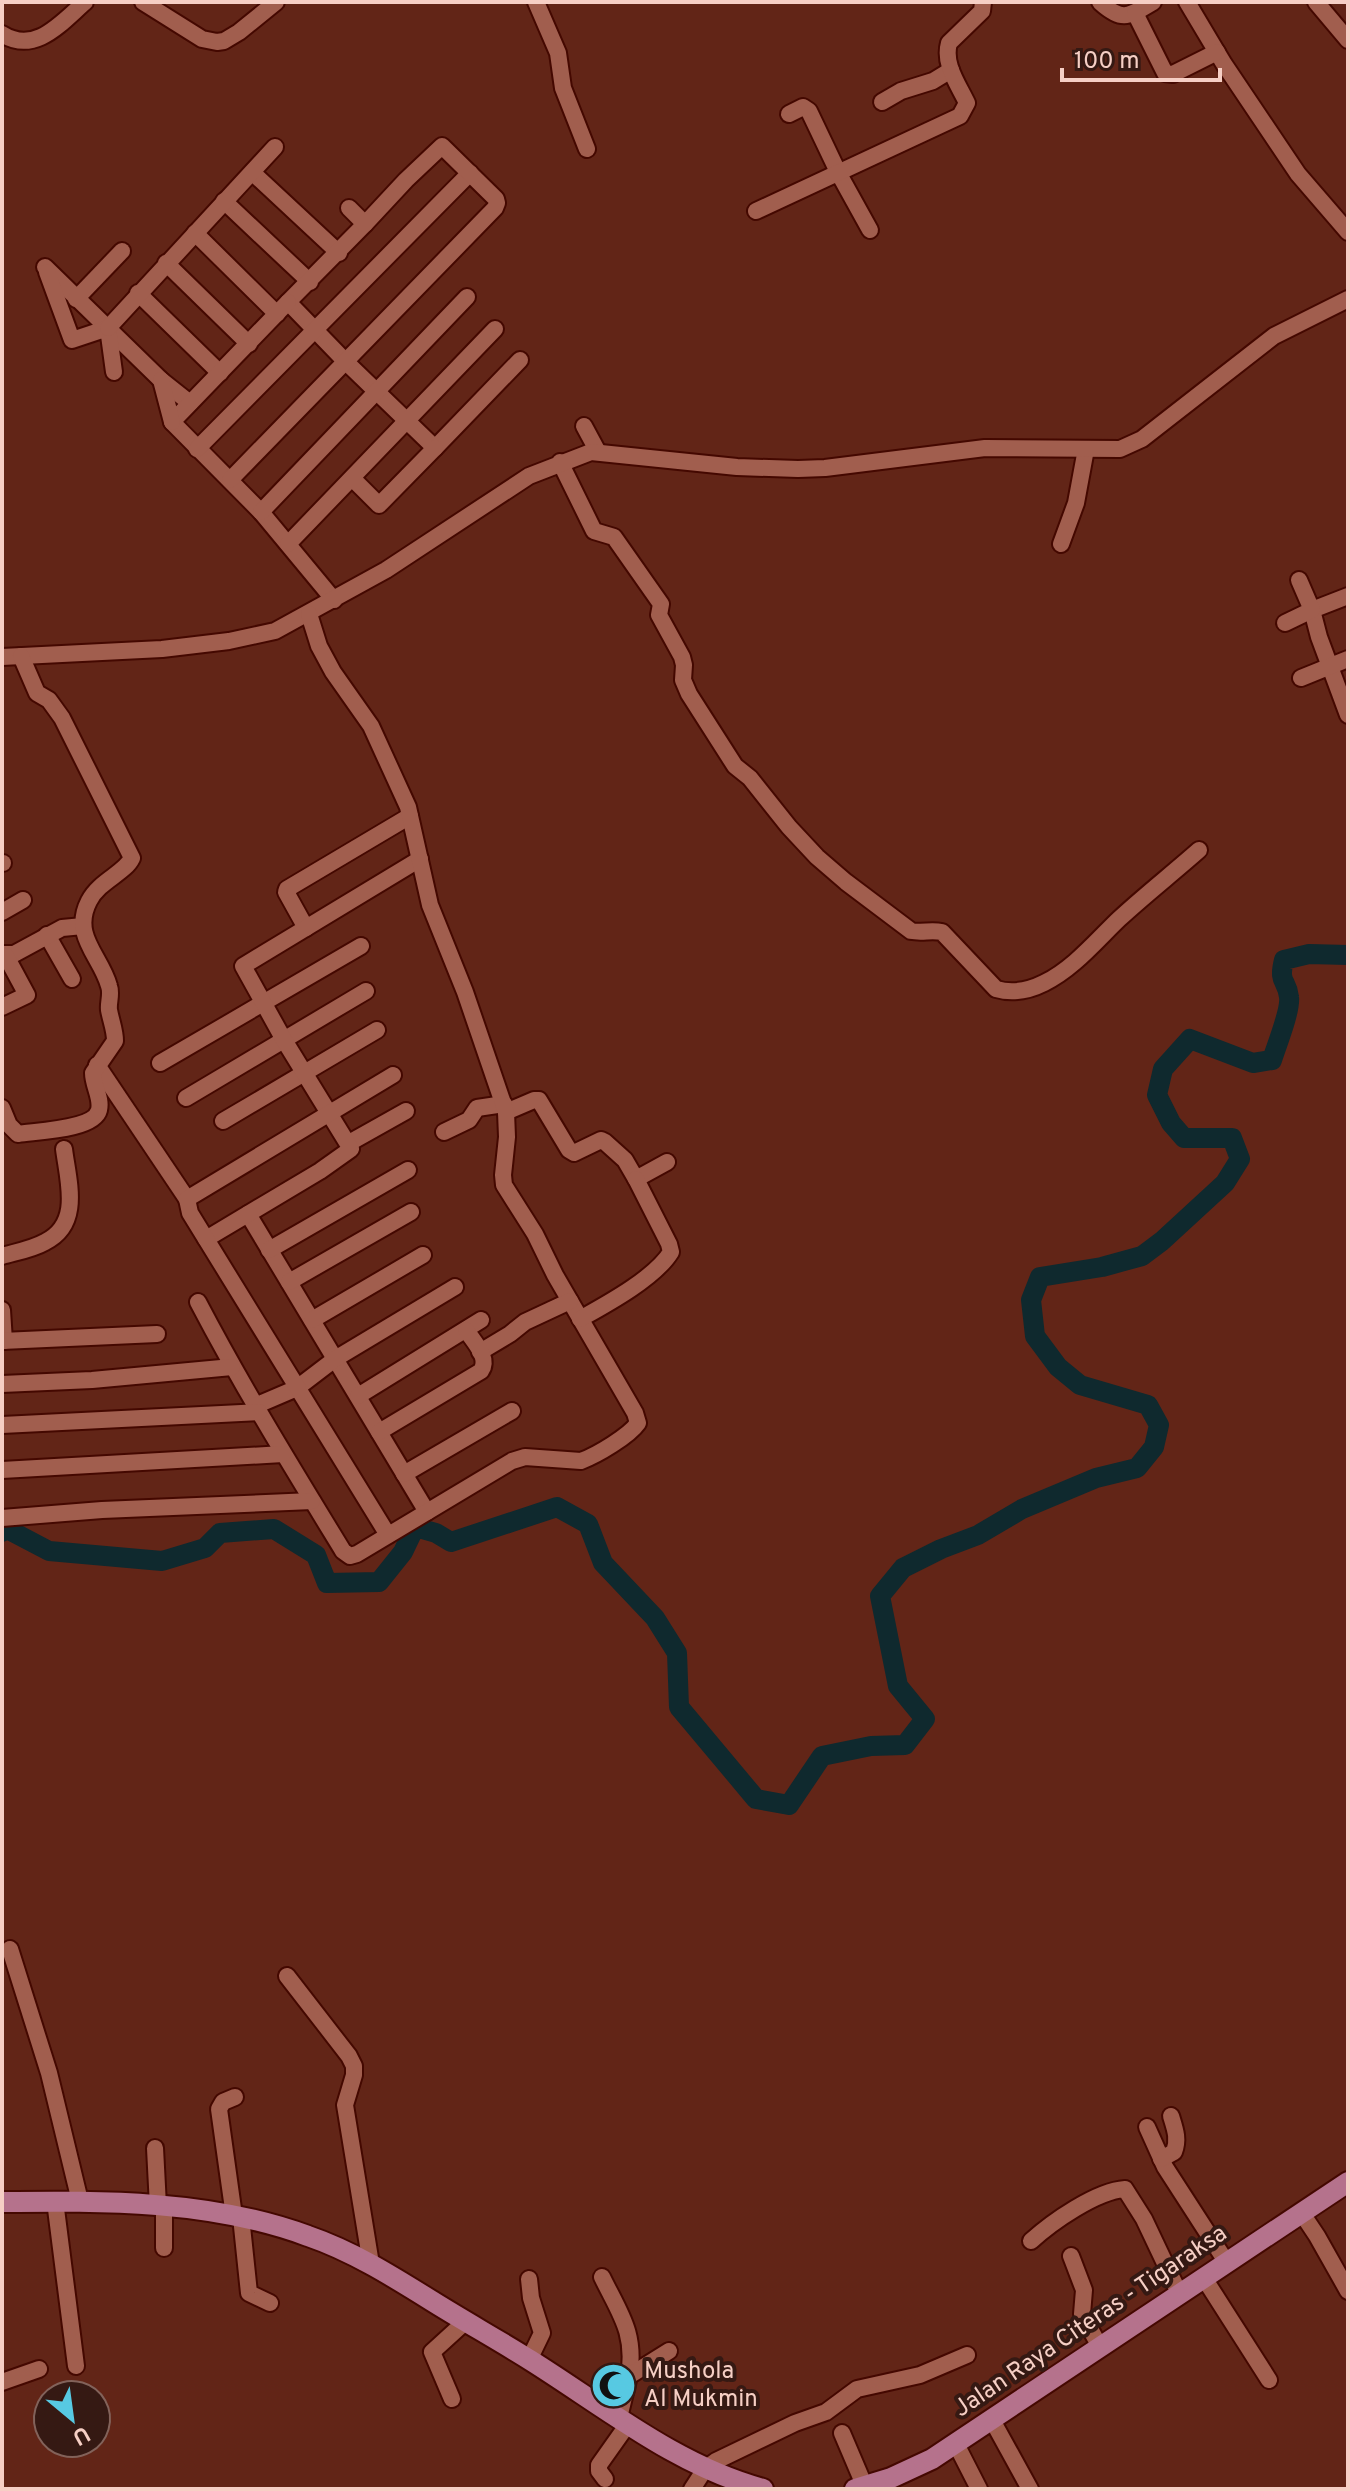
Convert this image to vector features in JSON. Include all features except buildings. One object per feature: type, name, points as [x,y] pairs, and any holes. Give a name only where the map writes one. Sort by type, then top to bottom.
[{"type":"main road","name":"Jalan Raya Citeras - Tigaraksa","points":[[871,2487],[912,2470],[956,2444],[1348,2182]]},
{"type":"main road","points":[[2,2202],[80,2201],[161,2206],[237,2216],[308,2235],[371,2264],[705,2469],[763,2489]]},
{"type":"street","points":[[2,34],[17,42],[40,39],[85,2]]},
{"type":"street","points":[[143,2],[202,39],[217,42],[239,32],[276,2]]},
{"type":"street","points":[[536,2],[558,53],[563,88],[587,149]]},
{"type":"street","points":[[756,211],[960,116],[967,103],[946,55],[949,43],[982,11],[983,2]]},
{"type":"street","points":[[1100,2],[1121,16],[1135,13],[1153,2]]},
{"type":"street","points":[[1187,2],[1298,174],[1348,232]]},
{"type":"street","points":[[1316,2],[1348,40]]},
{"type":"street","points":[[1135,13],[1165,73],[1173,74],[1217,52]]},
{"type":"street","points":[[882,102],[901,91],[933,81],[951,70]]},
{"type":"street","points":[[789,114],[807,108],[870,230]]},
{"type":"street","points":[[172,422],[339,253],[356,215],[406,180],[442,146],[496,199],[495,208],[230,480]]},
{"type":"street","points":[[190,403],[161,380],[108,328],[76,299],[45,267],[72,340],[108,328],[275,147]]},
{"type":"street","points":[[253,173],[339,253]]},
{"type":"street","points":[[197,449],[470,173]]},
{"type":"street","points":[[224,201],[310,282]]},
{"type":"street","points":[[195,233],[282,308],[315,330],[435,448]]},
{"type":"street","points":[[76,299],[122,251]]},
{"type":"street","points":[[166,263],[249,344]]},
{"type":"street","points":[[138,293],[220,373]]},
{"type":"street","points":[[261,512],[467,297]]},
{"type":"street","points":[[2,657],[125,653],[229,641],[275,631],[386,570],[529,476],[581,454],[598,452],[737,467],[798,469],[985,448],[1120,449],[1131,445],[1274,336],[1348,299]]},
{"type":"street","points":[[108,328],[114,372]]},
{"type":"street","points":[[288,544],[312,520],[358,484],[407,420],[495,329]]},
{"type":"street","points":[[358,484],[379,505],[520,360]]},
{"type":"street","points":[[161,380],[172,422],[261,512],[334,600]]},
{"type":"street","points":[[584,426],[598,452]]},
{"type":"street","points":[[1061,544],[1076,503],[1086,449]]},
{"type":"street","points":[[560,462],[594,531],[614,537],[661,604],[659,615],[682,657],[683,680],[689,694],[735,766],[750,778],[808,847],[846,882],[911,931],[942,932],[996,989],[1022,992],[1042,985],[1061,973],[1199,850]]},
{"type":"street","points":[[1299,580],[1348,715]]},
{"type":"street","points":[[1285,623],[1348,596]]},
{"type":"street","points":[[198,1302],[283,1454],[346,1554],[354,1555],[512,1461],[525,1457],[581,1461],[637,1426],[638,1418],[535,1234],[504,1185],[505,1108],[470,1005],[430,905],[410,816],[371,726],[333,672],[319,646],[309,614]]},
{"type":"street","points":[[2,1108],[9,1125],[18,1134],[87,1123],[100,1109],[93,1073],[115,1041],[115,1034],[109,1008],[109,986],[87,944],[83,926],[88,903],[106,880],[130,863],[131,852],[62,718],[49,700],[37,693],[21,656]]},
{"type":"street","points":[[1301,678],[1348,659]]},
{"type":"street","points":[[306,928],[287,889],[410,816]]},
{"type":"street","points":[[206,1239],[346,1155],[351,1149],[243,966],[420,859]]},
{"type":"street","points":[[2,912],[23,900]]},
{"type":"street","points":[[2,1007],[27,995],[4,955],[14,954],[62,928],[83,926]]},
{"type":"street","points":[[47,935],[72,979]]},
{"type":"street","points":[[160,1063],[361,946]]},
{"type":"street","points":[[186,1098],[366,991]]},
{"type":"street","points":[[223,1121],[377,1030]]},
{"type":"street","points":[[97,1065],[187,1199],[190,1213],[388,1535]]},
{"type":"street","points":[[187,1199],[393,1075]]},
{"type":"street","points":[[444,1132],[469,1120],[477,1108],[505,1108],[539,1100],[569,1150],[574,1153],[601,1140],[625,1160],[671,1252],[659,1266],[622,1295],[580,1319]]},
{"type":"street","points":[[349,1143],[406,1111]]},
{"type":"street","points":[[2,1256],[45,1242],[65,1223],[71,1205],[64,1149]]},
{"type":"street","points":[[636,1179],[667,1162]]},
{"type":"street","points":[[269,1250],[408,1170]]},
{"type":"street","points":[[289,1282],[411,1212]]},
{"type":"street","points":[[248,1214],[427,1512]]},
{"type":"street","points":[[312,1320],[423,1255]]},
{"type":"street","points":[[2,1425],[257,1409],[297,1388],[335,1359],[455,1287]]},
{"type":"street","points":[[480,1352],[525,1322],[570,1301]]},
{"type":"street","points":[[2,1310],[3,1341],[157,1334]]},
{"type":"street","points":[[358,1396],[481,1320]]},
{"type":"street","points":[[379,1432],[481,1371],[485,1361],[466,1330]]},
{"type":"street","points":[[2,1384],[67,1382],[232,1367]]},
{"type":"street","points":[[404,1474],[512,1411]]},
{"type":"street","points":[[2,1470],[283,1454]]},
{"type":"street","points":[[2,1518],[102,1510],[312,1501]]},
{"type":"street","points":[[10,1949],[49,2073],[80,2201]]},
{"type":"street","points":[[287,1976],[354,2066],[345,2105],[371,2264]]},
{"type":"street","points":[[235,2097],[223,2102],[219,2109],[249,2293],[270,2303]]},
{"type":"street","points":[[1161,2159],[1174,2152],[1177,2145],[1178,2137],[1171,2116]]},
{"type":"street","points":[[1147,2127],[1161,2159],[1227,2263]]},
{"type":"street","points":[[155,2148],[164,2248]]},
{"type":"street","points":[[1031,2241],[1074,2209],[1125,2189],[1144,2219],[1180,2295]]},
{"type":"street","points":[[55,2201],[76,2366]]},
{"type":"street","points":[[1301,2212],[1348,2291]]},
{"type":"street","points":[[1071,2256],[1084,2290],[1082,2314],[1100,2347]]},
{"type":"street","points":[[602,2277],[631,2339],[632,2358],[623,2421],[599,2465],[605,2479]]},
{"type":"street","points":[[1204,2278],[1269,2380]]},
{"type":"street","points":[[529,2279],[531,2298],[542,2333],[529,2360]]},
{"type":"street","points":[[452,2399],[432,2352],[466,2321]]},
{"type":"street","points":[[629,2376],[669,2351]]},
{"type":"street","points":[[692,2489],[705,2469],[716,2461],[795,2423],[826,2412],[857,2389],[920,2375],[967,2355]]},
{"type":"street","points":[[2,2382],[39,2369]]},
{"type":"street","points":[[992,2420],[1030,2489]]},
{"type":"street","points":[[842,2433],[871,2487]]},
{"type":"street","points":[[956,2444],[979,2489]]},
{"type":"waterway","points":[[2,1532],[7,1529],[49,1551],[162,1561],[205,1548],[220,1533],[274,1529],[316,1555],[327,1583],[379,1582],[403,1552],[415,1527],[436,1533],[451,1542],[557,1507],[588,1524],[603,1563],[655,1618],[677,1653],[679,1707],[756,1799],[789,1805],[822,1756],[871,1746],[905,1745],[925,1719],[898,1686],[880,1596],[903,1568],[978,1535],[1022,1509],[1096,1478],[1137,1468],[1154,1447],[1159,1425],[1148,1405],[1080,1385],[1058,1367],[1035,1336],[1031,1300],[1040,1277],[1102,1267],[1142,1256],[1225,1183],[1240,1159],[1232,1138],[1184,1138],[1171,1123],[1157,1095],[1163,1069],[1190,1039],[1253,1063],[1272,1060],[1289,1003],[1282,978],[1284,960],[1309,954],[1348,955]]},
{"type":"place","name":"Mushola Al Mukmin","points":[[613,2386]]}]
